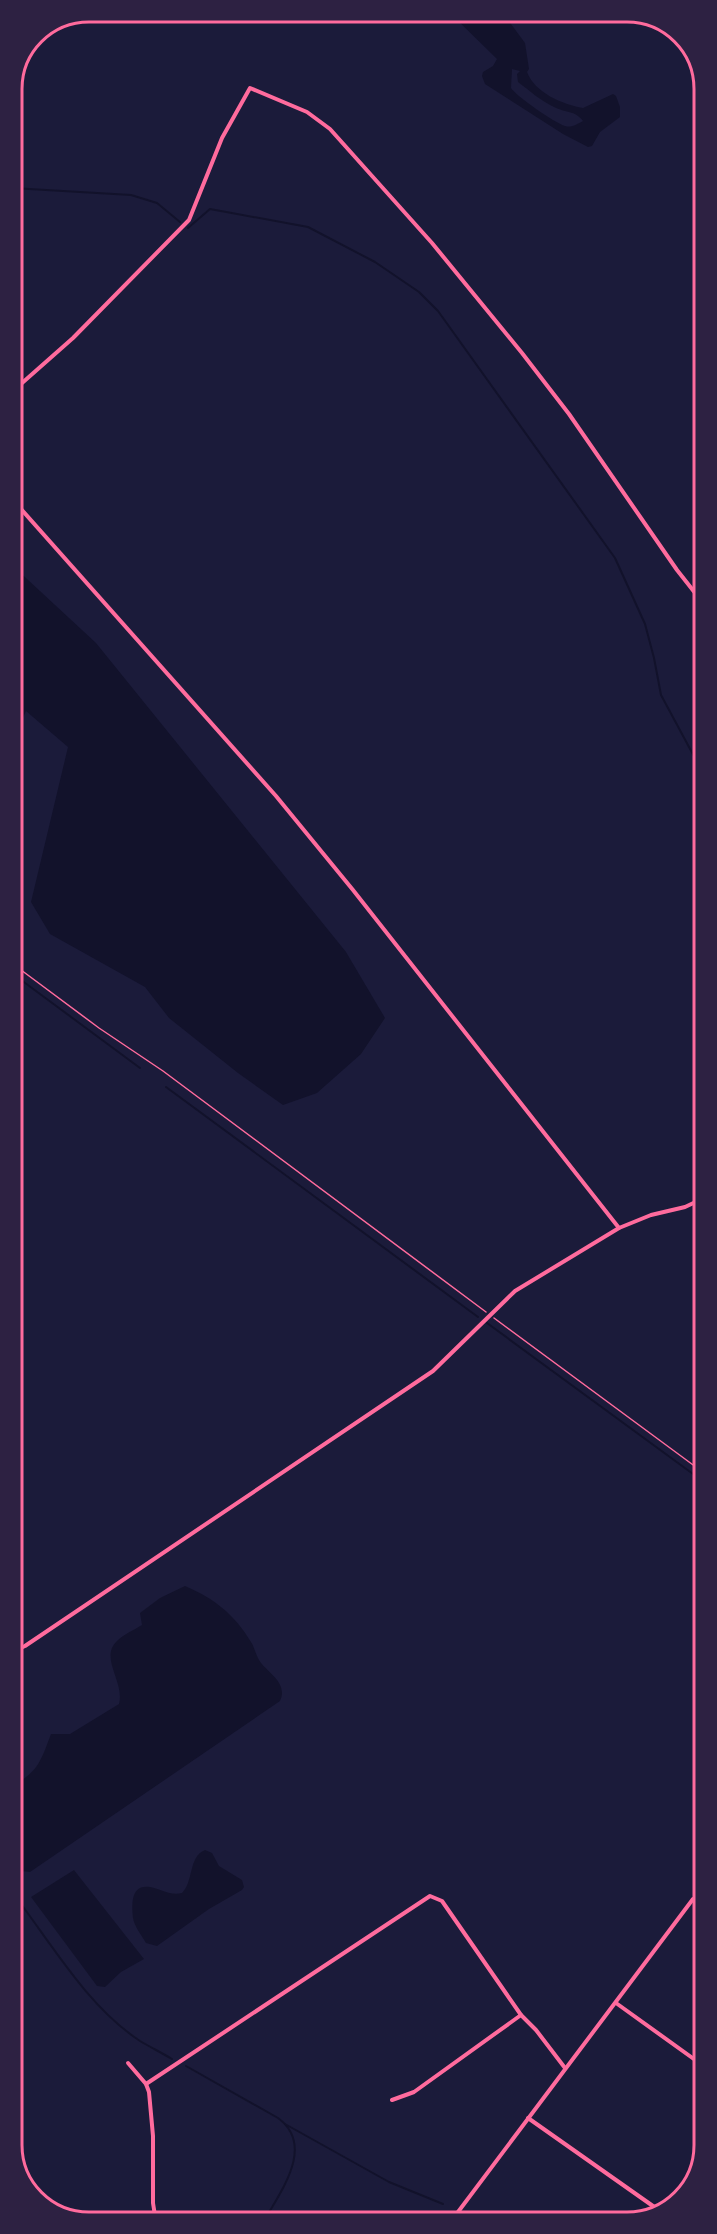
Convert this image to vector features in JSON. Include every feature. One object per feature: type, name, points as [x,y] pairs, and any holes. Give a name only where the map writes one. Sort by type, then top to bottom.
[{"type":"street","points":[[22,382],[73,338],[189,220],[222,138],[250,88],[307,112],[330,129],[432,243],[522,352],[694,592]]},
{"type":"street","points":[[22,510],[283,805],[368,908],[619,1228]]},
{"type":"street","points":[[22,1648],[433,1371],[516,1291],[619,1228],[651,1215],[694,1203]]},
{"type":"street","points":[[146,2084],[430,1896],[442,1900],[521,2015],[536,2030],[565,2068]]},
{"type":"street","points":[[458,2212],[693,1899]]},
{"type":"street","points":[[616,2003],[694,2059]]},
{"type":"street","points":[[392,2100],[414,2092],[521,2015]]},
{"type":"street","points":[[128,2063],[146,2084],[152,2114],[154,2211]]},
{"type":"street","points":[[528,2118],[653,2206]]},
{"type":"path","points":[[22,971],[99,1028],[163,1071],[694,1466]]},
{"type":"shaded area","points":[[460,23],[510,23],[525,43],[529,69],[527,72],[543,92],[567,104],[583,108],[613,94],[620,107],[620,117],[600,132],[592,146],[588,147],[563,134],[485,84],[483,72],[493,66],[497,59]],"holes":[[[512,69],[520,71],[517,74],[518,82],[545,102],[577,115],[583,121],[572,126],[565,126],[545,115],[511,88]]]},
{"type":"shaded area","points":[[22,574],[96,643],[346,952],[385,1018],[361,1054],[317,1093],[283,1105],[238,1073],[169,1018],[145,987],[50,934],[31,902],[68,747],[26,711],[22,720]]},
{"type":"shaded area","points":[[185,1586],[206,1596],[223,1608],[238,1623],[251,1642],[259,1661],[280,1684],[282,1695],[280,1701],[30,1872],[22,1871],[22,1780],[38,1764],[51,1734],[70,1734],[119,1704],[119,1687],[111,1663],[112,1648],[126,1634],[142,1625],[140,1613],[160,1598]]},
{"type":"shaded area","points":[[205,1850],[212,1853],[219,1866],[242,1880],[244,1887],[157,1946],[146,1943],[136,1928],[133,1918],[133,1902],[136,1892],[143,1887],[150,1887],[170,1893],[182,1893],[186,1888],[196,1858]]},
{"type":"shaded area","points":[[74,1870],[144,1959],[121,1972],[105,1987],[97,1986],[31,1897]]},
{"type":"waterway","points":[[22,189],[131,195],[157,203],[180,222]]},
{"type":"waterway","points":[[188,228],[210,209],[308,227],[375,262],[419,292],[438,311],[615,558],[645,624],[661,695],[694,756]]},
{"type":"waterway","points":[[22,981],[140,1068]]},
{"type":"waterway","points":[[166,1087],[478,1317]]},
{"type":"waterway","points":[[487,1323],[694,1475]]},
{"type":"waterway","points":[[22,1905],[75,1978],[105,2012],[140,2041],[172,2059]]},
{"type":"waterway","points":[[186,2066],[278,2118],[289,2129],[294,2142],[291,2169],[269,2211]]},
{"type":"waterway","points":[[285,2124],[389,2182],[443,2204]]}]
